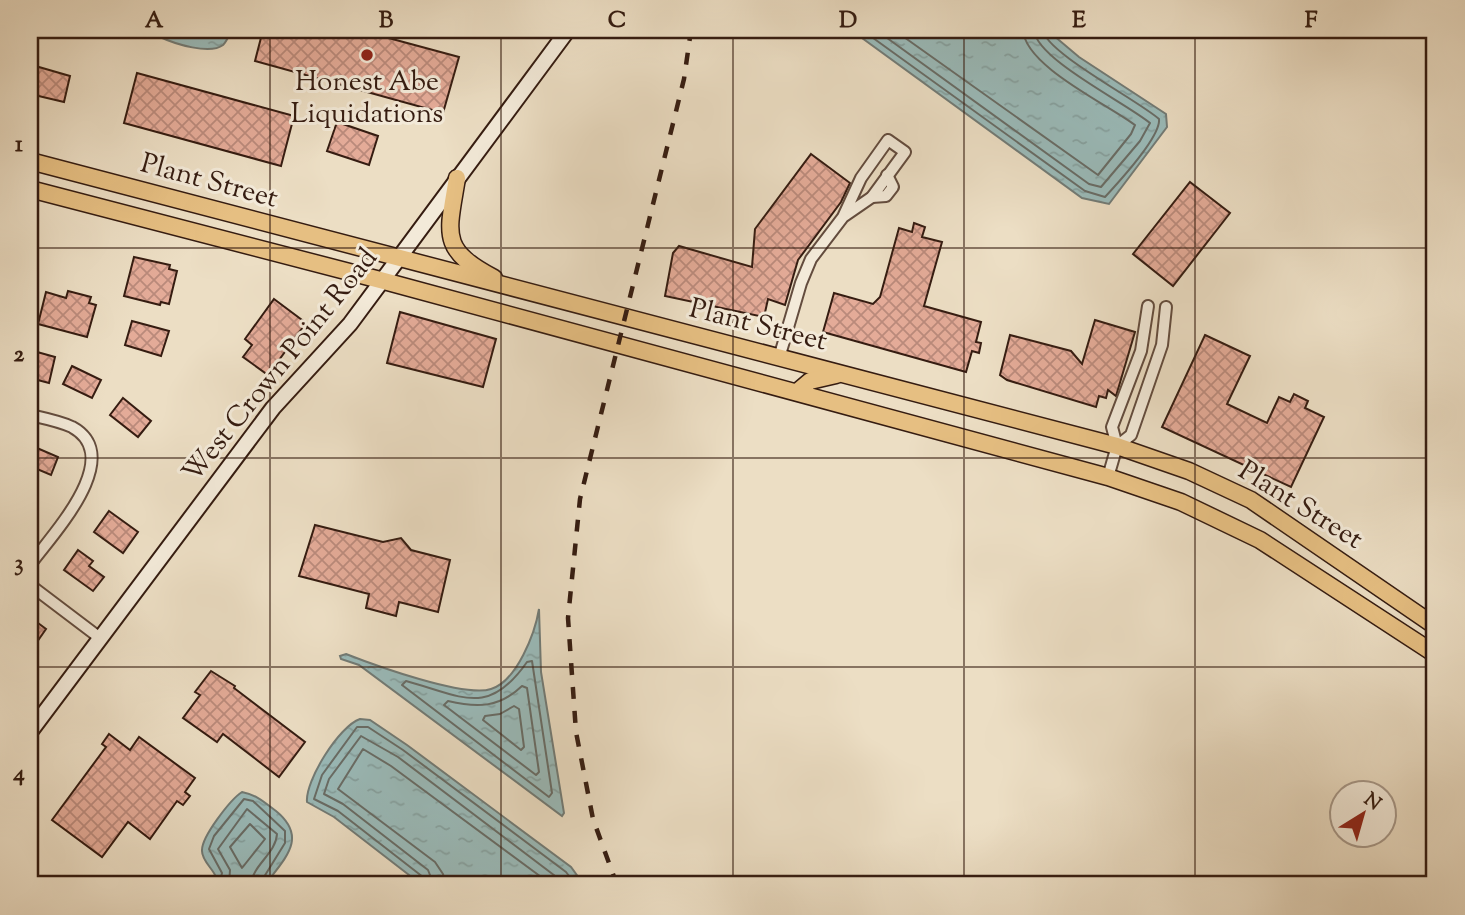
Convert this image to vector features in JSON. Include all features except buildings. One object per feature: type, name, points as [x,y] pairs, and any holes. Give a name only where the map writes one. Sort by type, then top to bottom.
[{"type":"main road","name":"Plant Street","points":[[30,161],[1117,446],[1189,471],[1251,500],[1435,626]]},
{"type":"main road","points":[[457,178],[450,223],[454,246],[469,265],[522,292]]},
{"type":"main road","name":"Plant Street","points":[[30,189],[384,281],[1108,477],[1181,502],[1260,540],[1435,654]]},
{"type":"main road","points":[[739,377],[767,373],[774,369],[779,358]]},
{"type":"main road","points":[[797,392],[822,376],[842,374]]},
{"type":"street","name":"West Crown Point Road","points":[[30,732],[274,408],[337,341],[384,281],[568,30]]},
{"type":"street","points":[[779,358],[811,258],[843,216],[861,178],[888,140],[905,152],[872,197],[843,216]]},
{"type":"street","points":[[1108,477],[1117,446],[1112,428],[1141,351],[1148,306]]},
{"type":"street","points":[[1117,446],[1132,435],[1162,345],[1166,307]]},
{"type":"street","points":[[30,415],[74,428],[88,444],[93,460],[90,481],[30,565]]},
{"type":"street","points":[[30,585],[100,638]]},
{"type":"water","points":[[160,30],[232,30],[223,45],[210,49],[166,40],[160,37]]},
{"type":"water","points":[[851,30],[1047,30],[1079,57],[1166,114],[1167,127],[1109,204],[1082,198]]},
{"type":"water","points":[[539,609],[541,672],[564,813],[562,816],[359,665],[341,659],[340,656],[346,654],[441,685],[478,691],[491,689],[500,684],[517,666],[529,643]]},
{"type":"water","points":[[360,719],[370,720],[407,745],[571,867],[584,885],[422,885],[334,817],[307,802],[311,781],[325,755],[343,732]]},
{"type":"water","points":[[242,792],[260,799],[286,821],[291,830],[290,848],[265,885],[211,885],[215,875],[203,857],[203,845],[218,819]]},
{"type":"railway","points":[[617,885],[593,819],[576,732],[568,618],[580,499],[684,79],[691,30]]},
{"type":"place","name":"Honest Abe Liquidations","points":[[367,55]]}]
